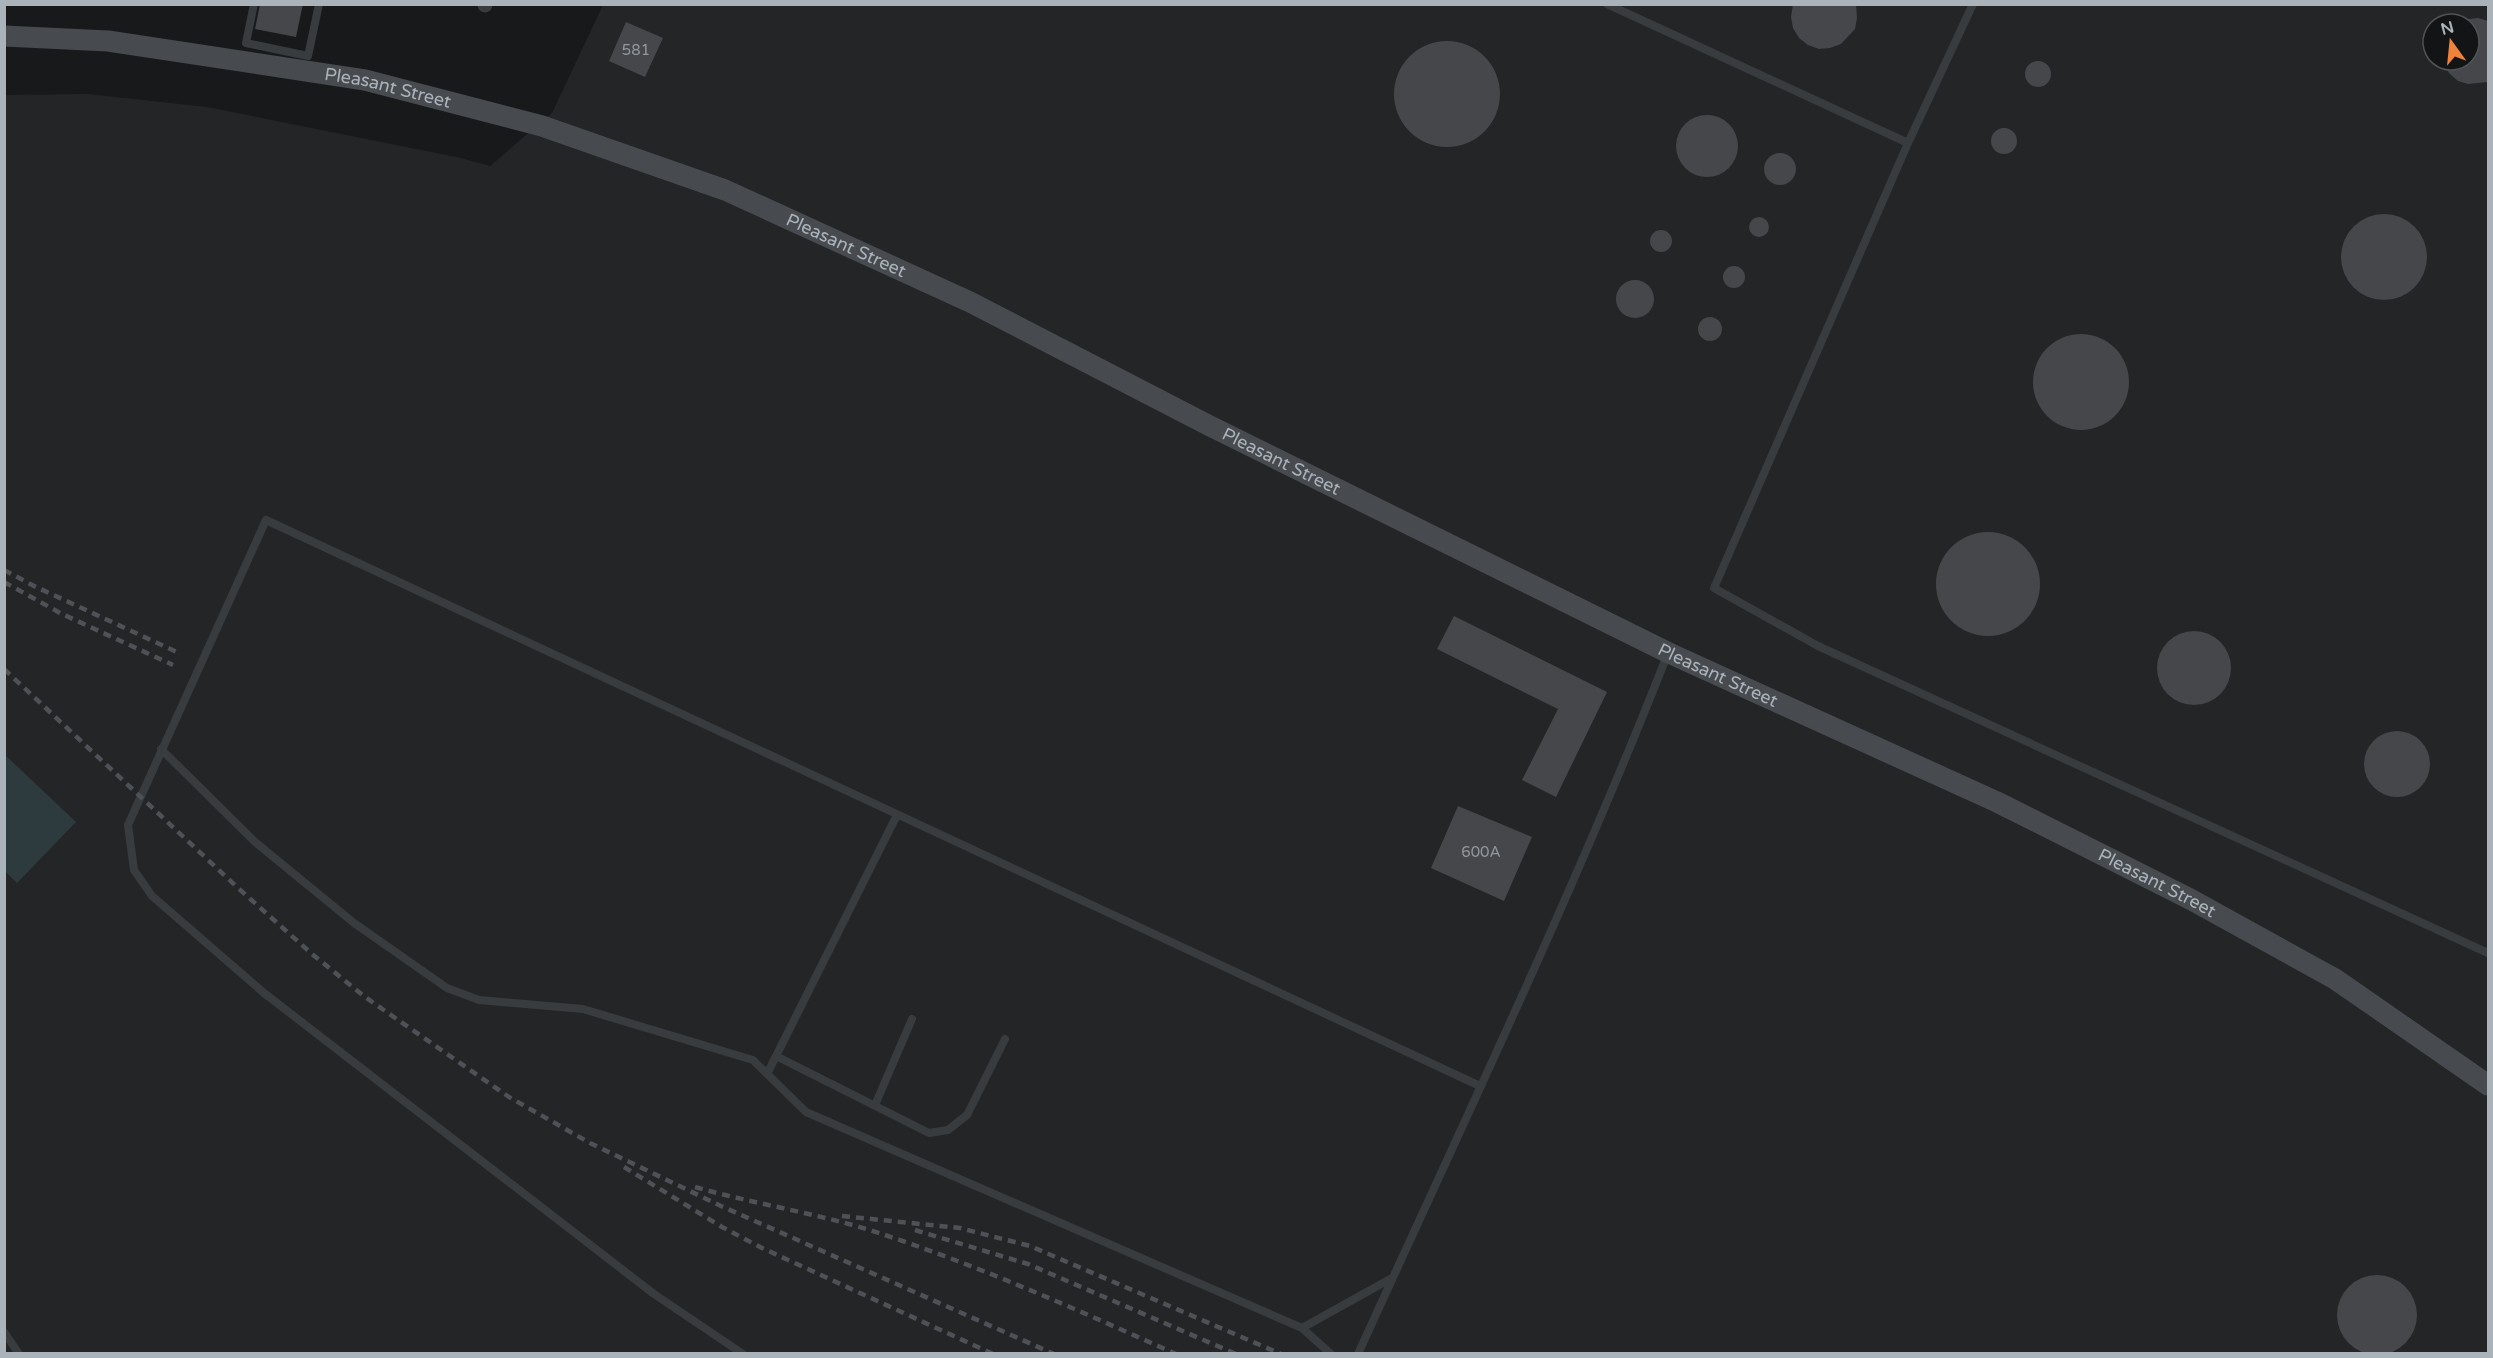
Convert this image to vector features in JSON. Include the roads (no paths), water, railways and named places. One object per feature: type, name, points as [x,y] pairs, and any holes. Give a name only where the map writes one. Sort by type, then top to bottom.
[{"type":"main road","name":"Pleasant Street","points":[[4,36],[108,41],[284,59],[542,126],[725,190],[970,302],[1210,426],[1669,653],[1997,802],[2190,898],[2335,979],[2488,1085]]},
{"type":"lane","points":[[254,4],[246,43],[284,59],[308,56],[319,4]]},
{"type":"lane","points":[[1607,4],[1908,142]]},
{"type":"lane","points":[[1973,4],[1908,142],[1714,588],[1818,646],[2488,952]]},
{"type":"lane","points":[[743,1353],[626,1273],[264,993],[152,896],[134,870],[128,825],[266,520],[1480,1086]]},
{"type":"lane","points":[[1358,1353],[1480,1086],[1637,732],[1669,653]]},
{"type":"lane","points":[[161,749],[254,841],[354,923],[447,988],[478,1000],[583,1009],[753,1060],[806,1112],[1302,1328],[1331,1353]]},
{"type":"lane","points":[[767,1074],[897,815]]},
{"type":"lane","points":[[874,1105],[912,1019]]},
{"type":"lane","points":[[776,1056],[929,1132],[948,1130],[967,1115],[1005,1039]]},
{"type":"lane","points":[[1302,1328],[1392,1278]]},
{"type":"lane","points":[[4,1332],[19,1353]]},
{"type":"railway","points":[[4,570],[179,653]]},
{"type":"railway","points":[[4,582],[62,614],[173,665]]},
{"type":"railway","points":[[4,669],[238,888],[312,954],[365,997],[509,1097],[590,1143],[721,1206],[1054,1354]]},
{"type":"railway","points":[[624,1167],[722,1227],[762,1248],[993,1354]]},
{"type":"railway","points":[[695,1187],[838,1221],[885,1235],[959,1261],[1176,1354]]},
{"type":"railway","points":[[842,1216],[960,1228],[1030,1246],[1281,1354]]},
{"type":"railway","points":[[915,1230],[1028,1264],[1236,1354]]}]
